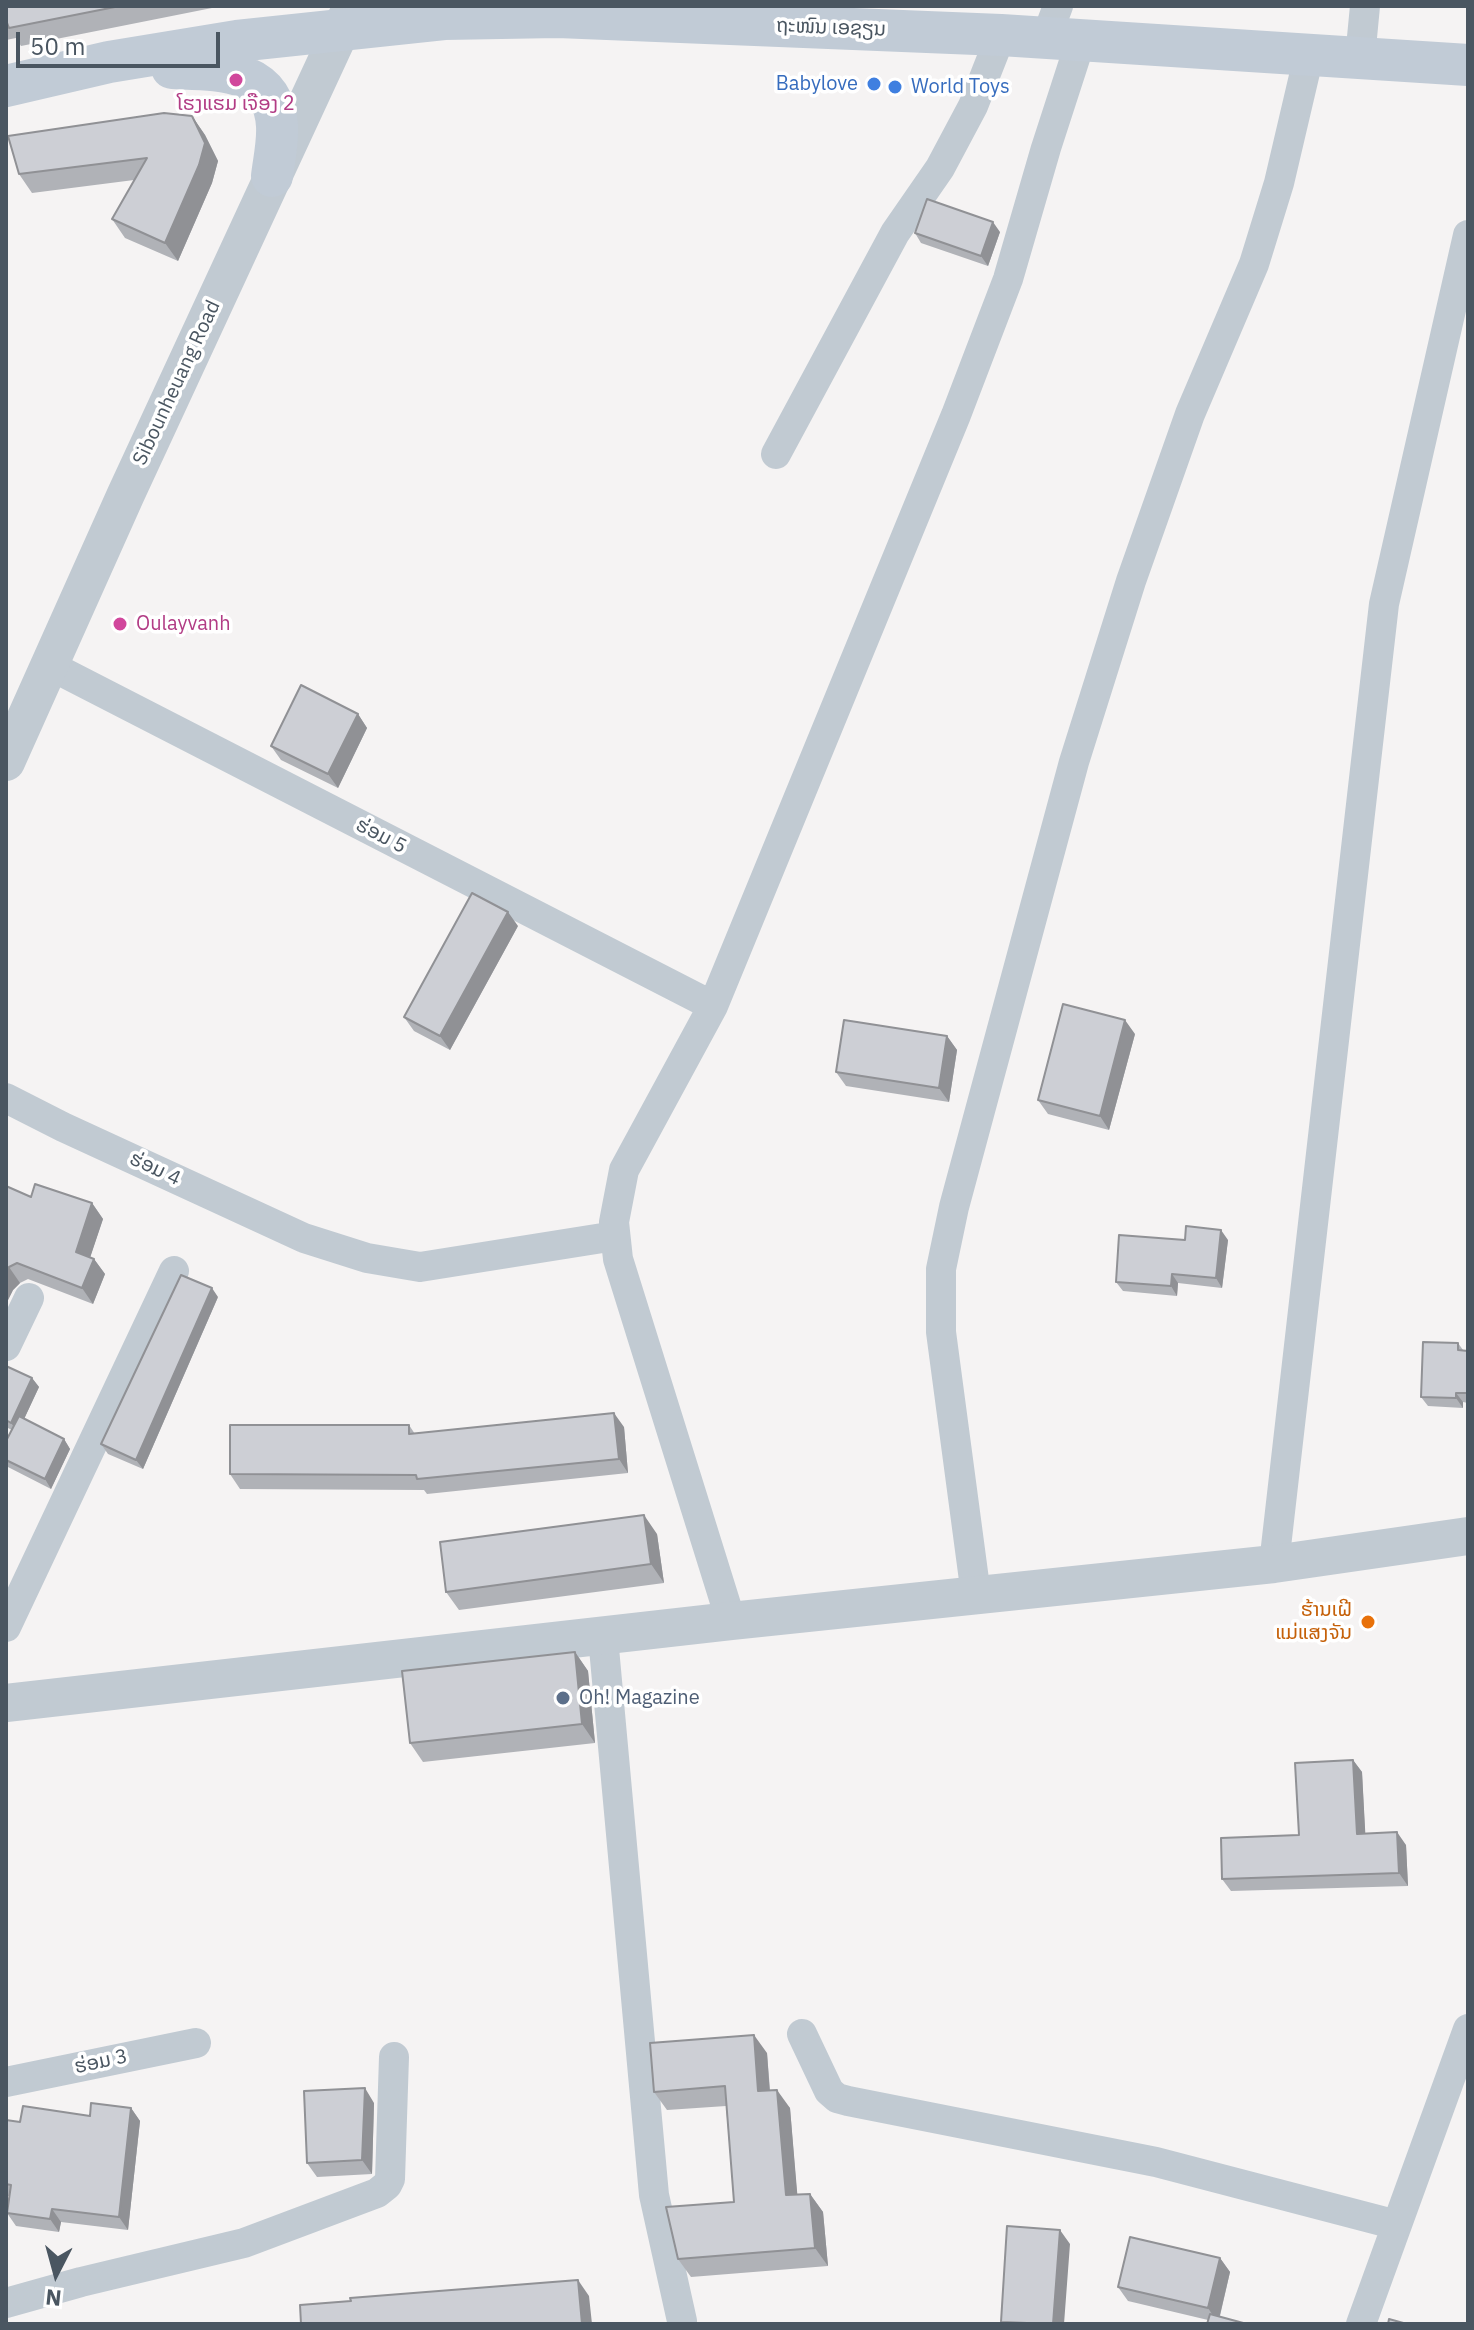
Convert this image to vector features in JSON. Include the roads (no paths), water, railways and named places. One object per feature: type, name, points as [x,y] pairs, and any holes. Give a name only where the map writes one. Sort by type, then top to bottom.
[{"type":"main road","points":[[500,6],[558,17]]},
{"type":"main road","name":"ຖະໜົນ ເອຊຽນ","points":[[6,86],[109,62],[237,41],[346,18],[558,17],[1001,35],[1062,28],[1309,55],[1468,65]]},
{"type":"main road","points":[[109,62],[210,69],[239,74],[261,85],[272,103],[277,126],[272,176]]},
{"type":"street","points":[[1360,58],[1365,6]]},
{"type":"street","name":"Sibounheuang Road","points":[[6,762],[346,18]]},
{"type":"street","points":[[731,1621],[618,1259],[615,1236],[617,1201],[624,1170],[713,1006],[950,430],[1008,279],[1046,148],[1062,28]]},
{"type":"street","points":[[776,454],[895,233],[940,168],[973,106],[1001,35]]},
{"type":"street","points":[[976,1595],[941,1332],[941,1269],[1074,762],[1131,581],[1190,414],[1254,264],[1279,183],[1309,55]]},
{"type":"street","points":[[1274,1564],[1384,604],[1468,235]]},
{"type":"street","name":"ຮ່ອມ 5","points":[[49,665],[713,1006]]},
{"type":"street","name":"ຮ່ອມ 4","points":[[6,1098],[304,1238],[367,1258],[420,1267],[615,1236]]},
{"type":"street","points":[[6,1627],[174,1271]]},
{"type":"street","points":[[6,1346],[29,1298]]},
{"type":"street","points":[[6,1703],[731,1621],[1274,1564],[1468,1536]]},
{"type":"street","points":[[603,1637],[654,2195],[682,2321]]},
{"type":"street","points":[[1361,2324],[1468,2029]]},
{"type":"street","points":[[802,2034],[829,2091],[837,2098],[1156,2162],[1397,2225]]},
{"type":"street","name":"ຮ່ອມ 3","points":[[6,2082],[196,2043]]},
{"type":"street","points":[[6,2303],[244,2243],[377,2193],[390,2179],[394,2057]]},
{"type":"place","name":"ໂຮງແຮມ ເຈືອງ 2","points":[[236,80]]},
{"type":"place","name":"Babylove","points":[[874,84]]},
{"type":"place","name":"World Toys","points":[[895,87]]},
{"type":"place","name":"Oulayvanh","points":[[120,624]]},
{"type":"place","name":"ຮ້ານເຝີ ແມ່ແສງຈັນ","points":[[1368,1622]]},
{"type":"place","name":"Oh! Magazine","points":[[563,1698]]}]
